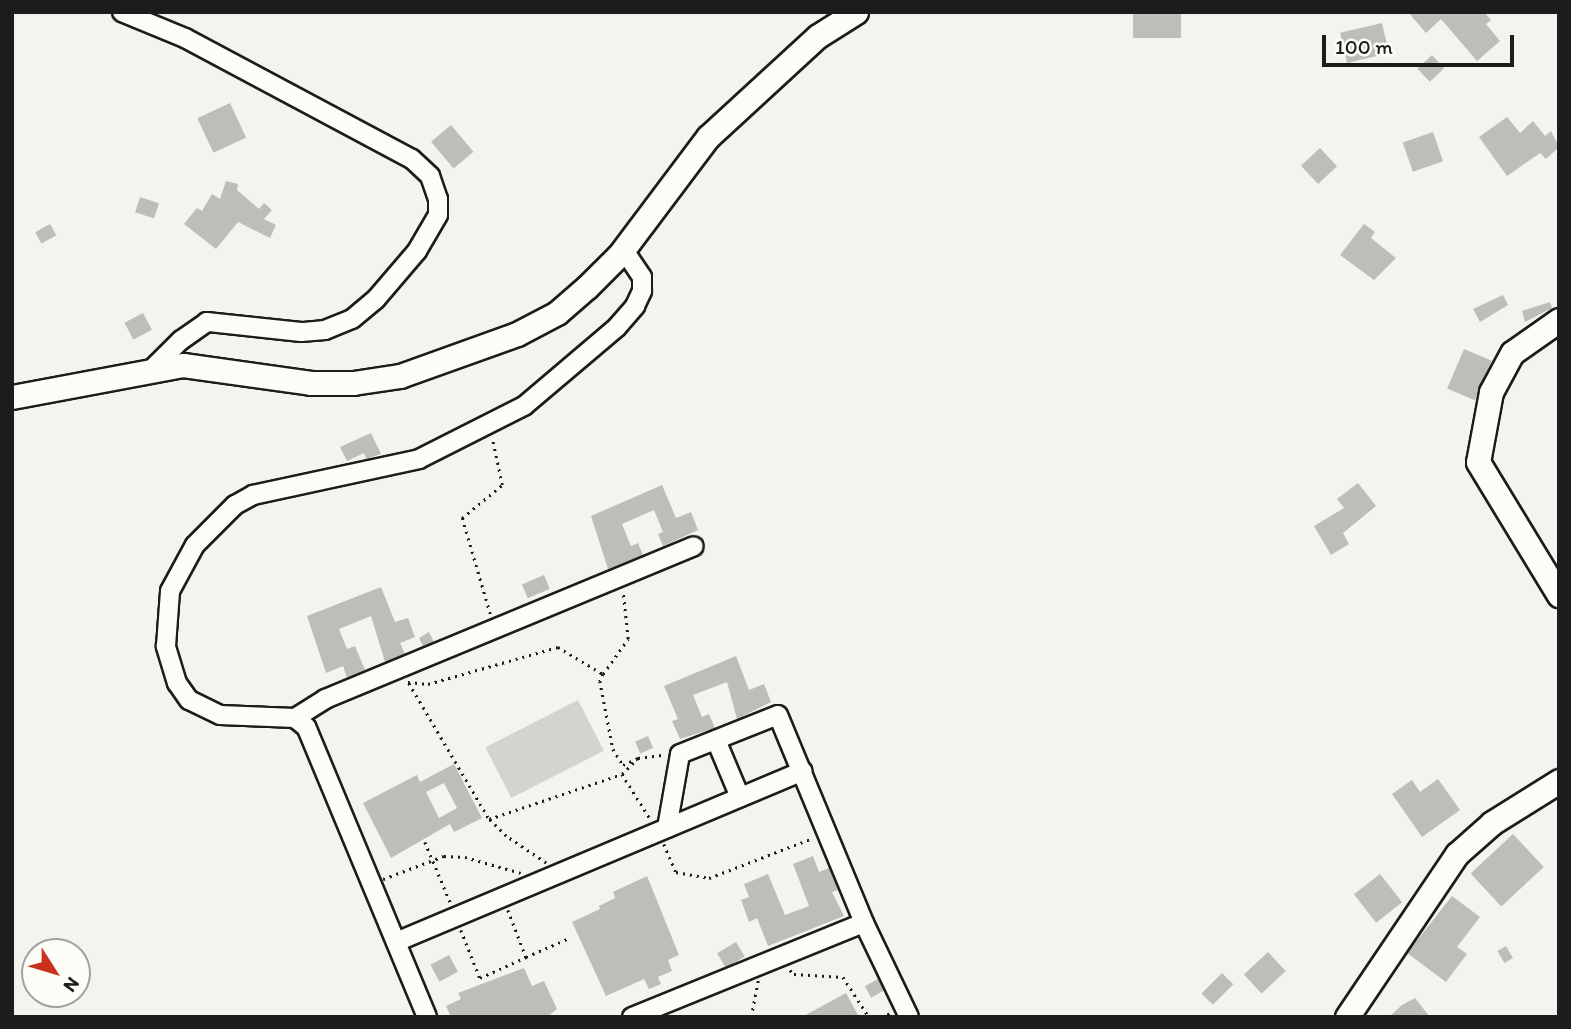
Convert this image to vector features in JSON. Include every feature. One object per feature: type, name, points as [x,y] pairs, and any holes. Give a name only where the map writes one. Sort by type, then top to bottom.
[{"type":"main road","points":[[12,397],[154,367],[183,365],[311,383],[400,376],[460,358],[557,313],[623,249],[708,137],[818,37],[856,12]]},
{"type":"main road","points":[[1559,320],[1512,353],[1491,392],[1478,462],[1559,595]]},
{"type":"main road","points":[[1347,1017],[1457,854],[1492,823],[1559,781]]},
{"type":"street","points":[[122,12],[185,38],[412,159],[430,176],[438,199],[438,215],[417,251],[376,299],[352,319],[325,330],[301,332],[207,322],[181,340],[154,367]]},
{"type":"street","points":[[623,249],[642,277],[642,291],[635,306],[617,327],[524,406],[490,426],[391,467],[253,495],[215,520],[195,545],[170,591],[164,620],[166,646],[177,683],[189,700],[220,715],[295,718],[325,699],[404,676],[495,630],[694,547]]},
{"type":"street","points":[[662,830],[680,754],[778,715],[864,923],[909,1017]]},
{"type":"street","points":[[295,718],[306,727],[318,748],[427,1017]]},
{"type":"street","points":[[716,740],[740,797]]},
{"type":"street","points":[[396,942],[803,771]]},
{"type":"street","points":[[632,1017],[864,923]]},
{"type":"path","points":[[490,426],[502,485],[462,518],[495,630]]},
{"type":"path","points":[[620,580],[628,639],[600,681],[613,749],[623,765],[638,758],[680,754]]},
{"type":"path","points":[[404,676],[428,684],[558,647],[603,674]]},
{"type":"path","points":[[404,676],[489,819],[552,876]]},
{"type":"path","points":[[489,819],[622,774],[638,758]]},
{"type":"path","points":[[622,774],[662,830],[676,872],[709,878],[828,832]]},
{"type":"path","points":[[425,842],[480,978],[567,939]]},
{"type":"path","points":[[373,883],[432,860],[465,856],[552,876]]},
{"type":"path","points":[[502,898],[526,957]]},
{"type":"path","points":[[751,1017],[769,961],[794,974],[843,978],[869,1017]]},
{"type":"shaded area","points":[[578,700],[604,751],[511,798],[485,747]]},
{"type":"building","points":[[1133,12],[1181,12],[1181,38],[1133,38]]},
{"type":"building","points":[[1408,12],[1484,12],[1491,20],[1486,24],[1500,41],[1477,61],[1441,19],[1426,33]]},
{"type":"building","points":[[1382,23],[1389,53],[1347,63],[1340,33]]},
{"type":"building","points":[[1432,55],[1444,68],[1430,82],[1417,69]]},
{"type":"building","points":[[230,103],[246,137],[213,153],[197,118]]},
{"type":"building","points":[[1507,117],[1520,133],[1533,121],[1545,136],[1551,131],[1559,147],[1546,159],[1540,153],[1507,176],[1479,137]]},
{"type":"building","points":[[451,125],[473,152],[454,169],[431,142]]},
{"type":"building","points":[[1433,132],[1443,161],[1413,172],[1403,142]]},
{"type":"building","points":[[1320,148],[1337,166],[1318,184],[1301,166]]},
{"type":"building","points":[[226,181],[238,184],[237,190],[259,209],[264,203],[272,210],[264,219],[276,225],[270,238],[238,222],[216,249],[184,224],[197,208],[202,211],[212,194],[220,199]]},
{"type":"building","points":[[140,197],[159,203],[154,218],[135,212]]},
{"type":"building","points":[[50,224],[56,235],[41,244],[35,232]]},
{"type":"building","points":[[1364,224],[1375,232],[1371,238],[1396,258],[1374,280],[1340,255]]},
{"type":"building","points":[[1503,295],[1508,305],[1480,322],[1473,309]]},
{"type":"building","points":[[1550,302],[1552,308],[1525,322],[1522,311]]},
{"type":"building","points":[[143,313],[152,330],[133,340],[124,323]]},
{"type":"building","points":[[1464,349],[1492,361],[1475,400],[1447,389]]},
{"type":"building","points":[[371,433],[381,454],[366,459],[364,453],[347,461],[340,447]]},
{"type":"building","points":[[1358,483],[1376,506],[1343,533],[1349,544],[1331,555],[1314,526],[1344,508],[1337,499]]},
{"type":"building","points":[[662,485],[676,518],[691,512],[698,530],[663,546],[658,534],[663,532],[654,510],[622,524],[631,546],[638,543],[643,555],[608,569],[591,516]]},
{"type":"building","points":[[544,575],[550,589],[528,598],[522,584]]},
{"type":"building","points":[[381,587],[395,622],[408,618],[415,637],[400,643],[405,654],[385,662],[371,616],[339,629],[347,649],[355,646],[365,670],[347,678],[343,666],[326,673],[307,616]]},
{"type":"building","points":[[429,632],[434,642],[423,646],[419,638]]},
{"type":"building","points":[[736,656],[749,690],[764,684],[771,702],[737,719],[727,682],[693,695],[702,717],[709,714],[715,728],[680,739],[672,721],[678,719],[664,686]]},
{"type":"building","points":[[648,736],[653,748],[640,753],[635,741]]},
{"type":"building","points":[[454,764],[482,818],[454,832],[450,824],[391,858],[363,803],[417,775],[420,782]],"holes":[[[444,783],[457,808],[439,818],[426,792]]]},
{"type":"building","points":[[1438,779],[1460,810],[1422,837],[1392,794],[1412,780],[1420,792]]},
{"type":"building","points":[[1513,834],[1544,867],[1501,906],[1471,874]]},
{"type":"building","points":[[813,856],[819,872],[829,868],[838,890],[832,892],[844,916],[768,946],[757,918],[749,922],[741,900],[749,897],[744,884],[768,874],[785,915],[809,906],[793,864]]},
{"type":"building","points":[[1380,874],[1402,902],[1376,923],[1354,894]]},
{"type":"building","points":[[647,876],[679,955],[668,960],[672,971],[658,977],[661,984],[649,989],[644,979],[606,996],[572,922],[600,909],[599,906],[615,898],[613,892]]},
{"type":"building","points":[[1452,896],[1480,917],[1457,947],[1467,954],[1446,982],[1407,953]]},
{"type":"building","points":[[736,942],[745,957],[726,968],[717,953]]},
{"type":"building","points":[[1506,946],[1513,958],[1504,963],[1497,951]]},
{"type":"building","points":[[1268,952],[1286,971],[1262,994],[1244,975]]},
{"type":"building","points":[[449,955],[458,972],[439,982],[430,965]]},
{"type":"building","points":[[524,968],[532,986],[544,981],[557,1009],[547,1017],[451,1017],[446,1006],[461,999],[458,993]]},
{"type":"building","points":[[1222,973],[1233,984],[1213,1005],[1201,994]]},
{"type":"building","points":[[878,979],[884,990],[871,998],[865,986]]},
{"type":"building","points":[[846,993],[859,1017],[802,1017]]},
{"type":"building","points":[[1415,998],[1430,1017],[1389,1017],[1402,1005]]}]
